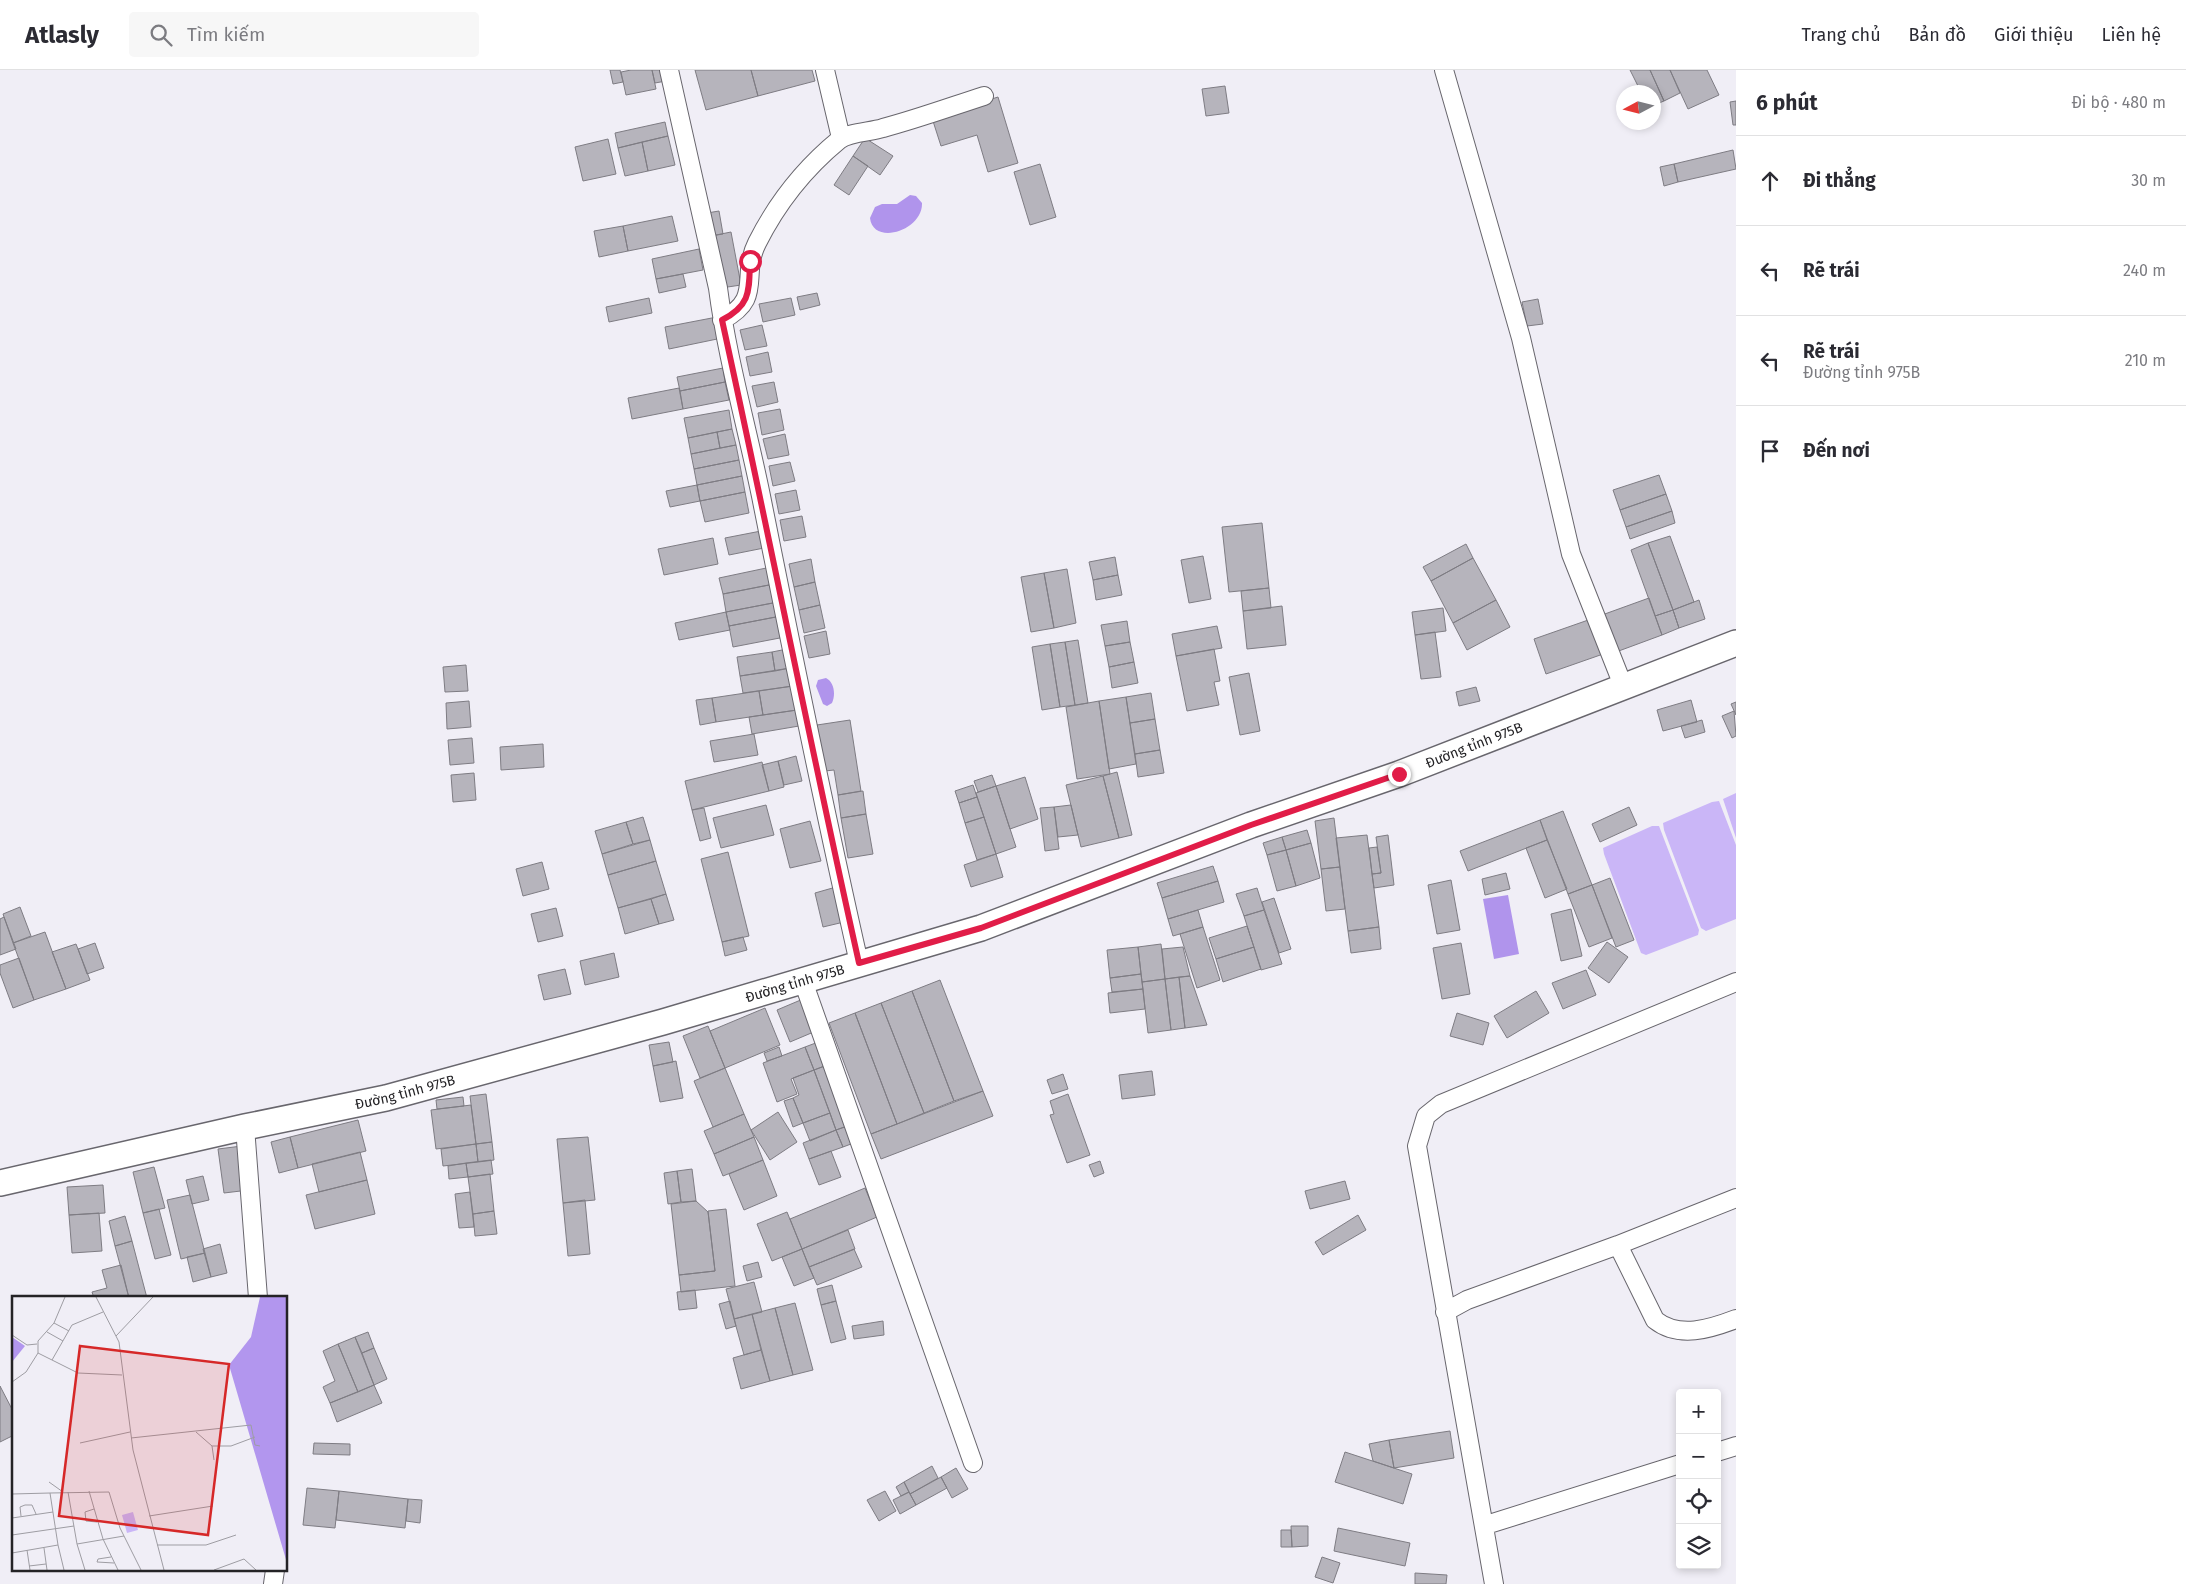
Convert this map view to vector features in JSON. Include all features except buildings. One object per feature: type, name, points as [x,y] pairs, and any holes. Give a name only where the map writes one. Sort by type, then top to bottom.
[{"type":"main road","name":"Đường tỉnh 975B","points":[[0,1183],[245,1127],[386,1098],[803,981],[981,928],[1251,825],[1399,774],[1736,643]]},
{"type":"street","points":[[669,70],[718,288],[722,320],[760,495],[814,763],[859,963]]},
{"type":"street","points":[[825,70],[841,138]]},
{"type":"street","points":[[1444,70],[1521,338],[1572,554],[1624,688]]},
{"type":"street","points":[[722,320],[738,312],[744,304],[749,292],[750,261],[756,243],[790,188],[841,138],[883,128],[984,96]]},
{"type":"street","points":[[803,981],[973,1463]]},
{"type":"street","points":[[1481,1584],[1493,1577],[1486,1526],[1445,1312],[1417,1146],[1426,1116],[1442,1104],[1736,982]]},
{"type":"street","points":[[245,1127],[258,1296]]},
{"type":"street","points":[[1445,1312],[1467,1300],[1618,1245],[1736,1198]]},
{"type":"street","points":[[1618,1245],[1655,1320],[1665,1328],[1679,1331],[1703,1329],[1736,1319]]},
{"type":"street","points":[[1721,1451],[1736,1446]]},
{"type":"street","points":[[1486,1526],[1676,1465]]},
{"type":"shaded area","points":[[910,195],[916,196],[922,203],[920,213],[915,221],[898,232],[888,233],[873,227],[870,218],[875,207],[882,204],[897,204]]},
{"type":"shaded area","points":[[826,678],[831,682],[834,692],[832,703],[827,706],[823,704],[816,686],[818,680]]},
{"type":"shaded area","points":[[1736,793],[1736,838],[1723,799]]},
{"type":"shaded area","points":[[1719,801],[1736,845],[1736,919],[1706,931],[1701,928],[1663,823],[1712,802]]},
{"type":"shaded area","points":[[1652,826],[1659,826],[1699,930],[1698,935],[1646,955],[1641,953],[1603,848]]},
{"type":"shaded area","points":[[1508,895],[1519,954],[1494,959],[1483,899]]},
{"type":"route","points":[[750,261],[749,292],[744,304],[738,312],[722,320],[760,495],[814,763],[859,963],[981,928],[1251,825],[1399,774]]}]
